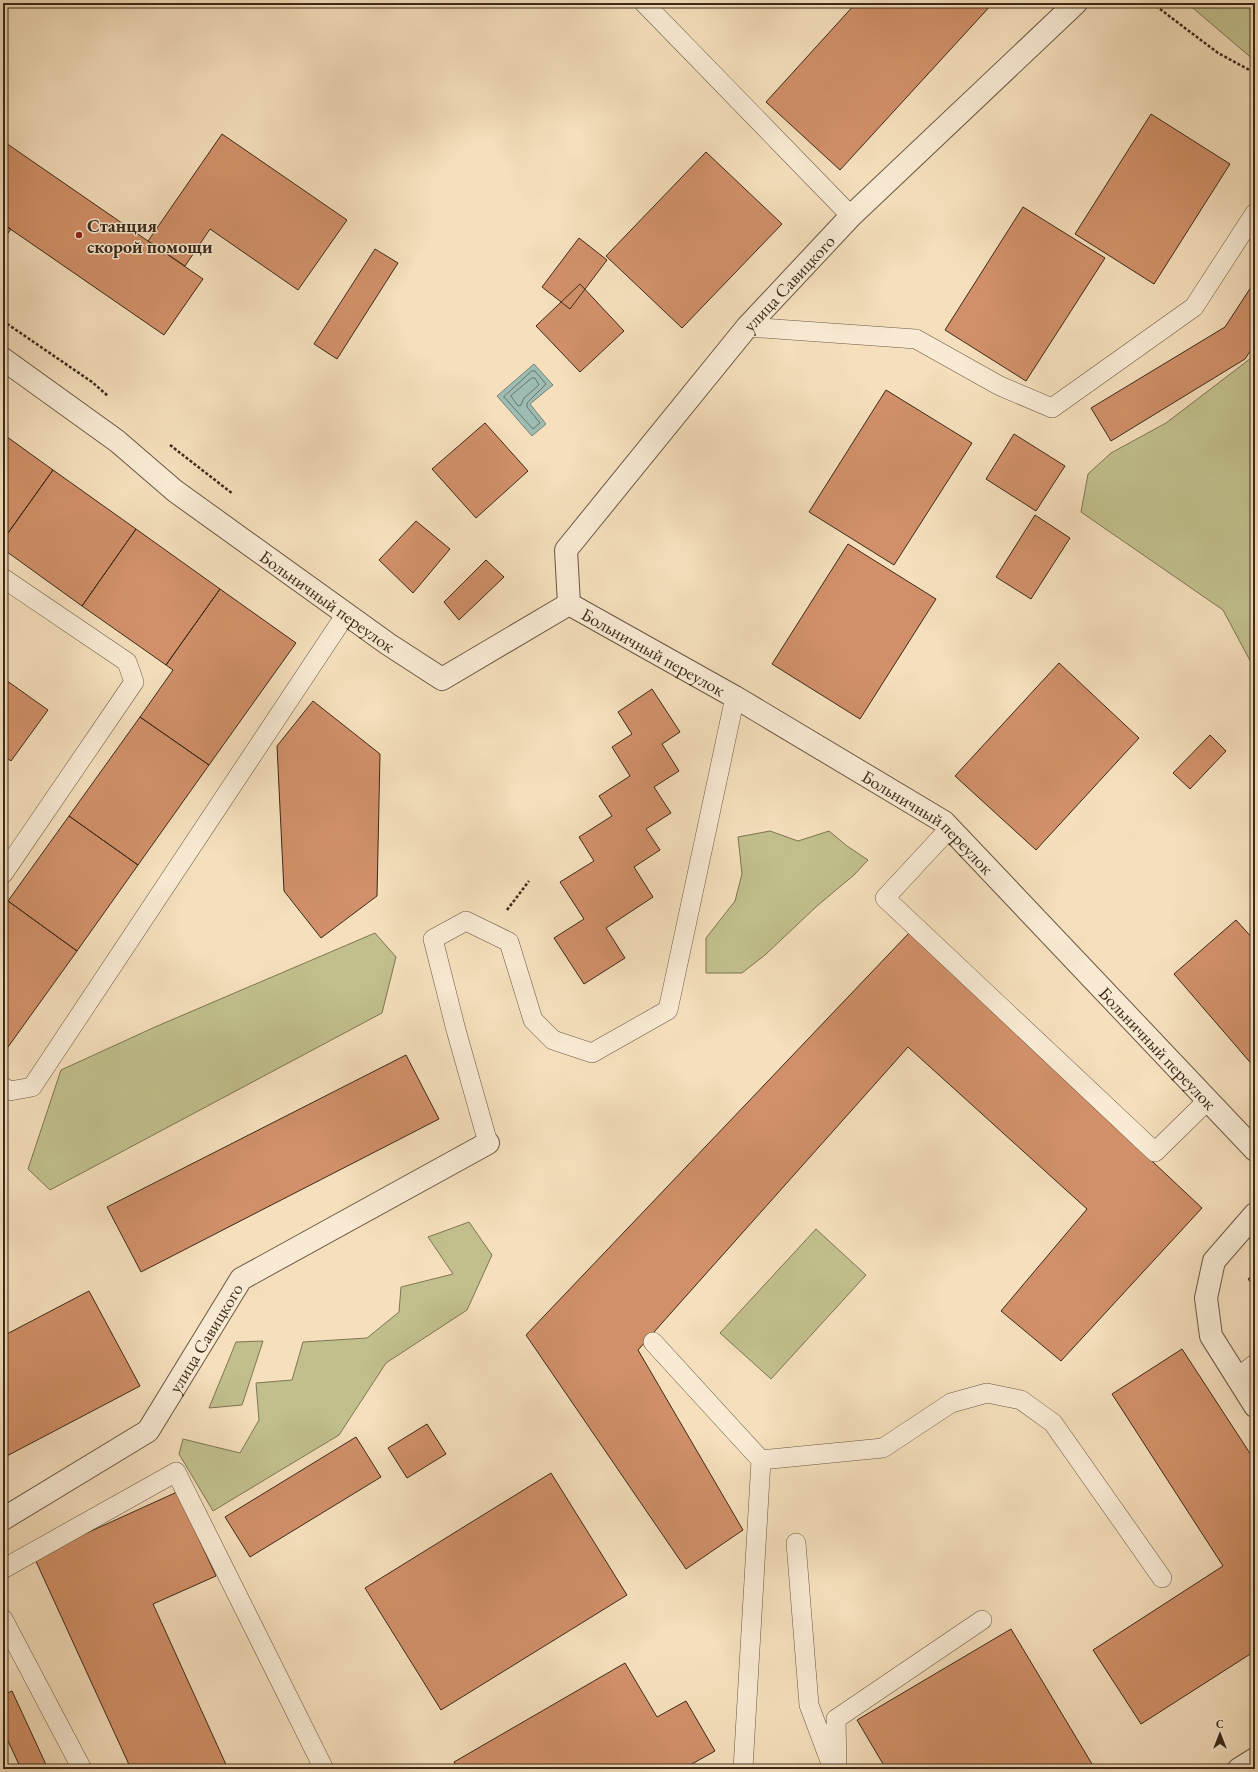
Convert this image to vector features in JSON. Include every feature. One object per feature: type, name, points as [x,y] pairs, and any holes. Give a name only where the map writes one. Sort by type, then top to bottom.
[{"type":"street","name":"улица Савицкого","points":[[569,604],[566,550],[747,327],[852,216],[1076,3]]},
{"type":"street","name":"Больничный переулок","points":[[3,359],[117,441],[175,490],[388,644],[442,679],[569,604],[735,697],[944,822],[1255,1150]]},
{"type":"street","name":"улица Савицкого","points":[[3,1520],[148,1431],[241,1279],[488,1143]]},
{"type":"street","points":[[1255,1214],[1214,1261],[1206,1298],[1211,1336],[1255,1406]]},
{"type":"street","points":[[1239,1769],[1255,1759]]},
{"type":"lane","points":[[644,3],[852,216]]},
{"type":"lane","points":[[747,327],[916,339],[1000,386],[1052,408],[1194,307],[1255,213]]},
{"type":"lane","points":[[3,578],[127,662],[134,682],[3,874]]},
{"type":"lane","points":[[3,1087],[10,1091],[32,1087],[346,614]]},
{"type":"lane","points":[[488,1143],[456,1030],[433,939],[466,921],[509,942],[533,1020],[552,1040],[592,1053],[668,1010],[735,697]]},
{"type":"lane","points":[[950,828],[885,898],[1155,1152],[1208,1100]]},
{"type":"lane","points":[[653,1342],[761,1460],[743,1769]]},
{"type":"lane","points":[[1237,1378],[1255,1364]]},
{"type":"lane","points":[[761,1460],[883,1448],[951,1402],[987,1393],[1021,1400],[1053,1423],[1162,1578]]},
{"type":"lane","points":[[3,1569],[176,1472],[324,1769]]},
{"type":"lane","points":[[796,1542],[809,1705],[833,1769]]},
{"type":"lane","points":[[3,1619],[82,1769]]},
{"type":"lane","points":[[838,1769],[836,1719],[982,1620]]},
{"type":"path","points":[[1152,3],[1218,53],[1255,73]]},
{"type":"path","points":[[3,321],[92,382],[113,400]]},
{"type":"path","points":[[166,442],[234,494]]},
{"type":"path","points":[[489,933],[529,881]]},
{"type":"shaded area","points":[[1187,3],[1255,3],[1255,61]]},
{"type":"shaded area","points":[[1255,355],[1255,670],[1223,610],[1081,512],[1088,474],[1111,453],[1166,423]]},
{"type":"shaded area","points":[[770,831],[798,841],[829,831],[847,846],[868,860],[854,875],[817,906],[765,955],[742,973],[706,973],[706,938],[735,901],[742,874],[738,837]]},
{"type":"shaded area","points":[[375,933],[396,957],[382,1013],[50,1190],[28,1169],[61,1070],[155,1027]]},
{"type":"shaded area","points":[[469,1222],[492,1255],[467,1310],[386,1363],[339,1435],[213,1511],[179,1454],[183,1439],[240,1453],[259,1420],[256,1383],[292,1380],[303,1342],[367,1338],[399,1312],[401,1287],[453,1274],[428,1237]]},
{"type":"shaded area","points":[[816,1229],[866,1275],[771,1379],[720,1333]]},
{"type":"shaded area","points":[[263,1341],[242,1405],[209,1408],[236,1342]]},
{"type":"water","points":[[534,364],[553,385],[530,404],[546,424],[532,436],[497,396]]},
{"type":"building","points":[[856,3],[993,3],[840,170],[766,102]]},
{"type":"building","points":[[1151,114],[1230,164],[1154,284],[1075,234]]},
{"type":"building","points":[[222,134],[347,220],[298,290],[210,229],[185,266],[148,241]]},
{"type":"building","name":"Станция скорой помощи","points":[[3,141],[203,279],[164,335],[3,224]]},
{"type":"building","points":[[706,152],[782,224],[682,328],[606,256]]},
{"type":"building","points":[[1023,207],[1105,258],[1026,381],[945,330]]},
{"type":"building","points":[[3,224],[11,229],[3,240]]},
{"type":"building","points":[[579,238],[607,260],[570,309],[542,287]]},
{"type":"building","points":[[375,249],[398,263],[337,359],[314,344]]},
{"type":"building","points":[[1255,281],[1255,344],[1245,359],[1111,441],[1091,408],[1225,327]]},
{"type":"building","points":[[580,284],[624,331],[580,372],[536,326]]},
{"type":"building","points":[[886,390],[972,443],[894,565],[809,512]]},
{"type":"building","points":[[485,423],[528,471],[476,518],[432,469]]},
{"type":"building","points":[[3,434],[53,470],[3,540]]},
{"type":"building","points":[[1014,434],[1065,466],[1036,511],[986,479]]},
{"type":"building","points":[[53,470],[136,529],[82,606],[3,549],[3,540]]},
{"type":"building","points":[[1035,515],[1070,538],[1031,599],[996,577]]},
{"type":"building","points":[[416,521],[450,549],[413,593],[379,560]]},
{"type":"building","points":[[136,529],[220,589],[166,665],[82,606]]},
{"type":"building","points":[[848,544],[936,599],[860,719],[772,664]]},
{"type":"building","points":[[486,560],[504,577],[459,620],[444,602]]},
{"type":"building","points":[[220,589],[296,643],[209,765],[140,717],[173,670],[166,665]]},
{"type":"building","points":[[1059,663],[1139,738],[1036,850],[955,776]]},
{"type":"building","points":[[3,678],[48,710],[11,761],[3,755]]},
{"type":"building","points":[[652,689],[680,732],[662,744],[679,771],[654,787],[671,813],[646,829],[660,850],[634,867],[653,897],[606,928],[625,958],[584,984],[554,938],[584,919],[560,882],[594,861],[579,837],[612,816],[599,796],[630,776],[612,747],[632,734],[618,712]]},
{"type":"building","points":[[313,701],[380,754],[377,896],[321,938],[284,891],[277,746]]},
{"type":"building","points":[[140,717],[209,765],[138,865],[69,816]]},
{"type":"building","points":[[1210,735],[1226,751],[1190,789],[1173,773]]},
{"type":"building","points":[[69,816],[138,865],[77,951],[8,901]]},
{"type":"building","points":[[8,901],[77,951],[3,1054],[3,908]]},
{"type":"building","points":[[1236,920],[1255,941],[1255,1068],[1174,974]]},
{"type":"building","points":[[909,933],[1202,1208],[1061,1361],[1001,1311],[1087,1209],[908,1047],[638,1350],[743,1530],[686,1569],[526,1335]]},
{"type":"building","points":[[406,1055],[439,1119],[141,1272],[107,1207]]},
{"type":"building","points":[[1255,1273],[1255,1288],[1248,1279]]},
{"type":"building","points":[[89,1291],[140,1386],[3,1458],[3,1336]]},
{"type":"building","points":[[1182,1349],[1255,1461],[1255,1651],[1141,1724],[1093,1650],[1223,1566],[1112,1394]]},
{"type":"building","points":[[427,1424],[446,1454],[407,1478],[388,1448]]},
{"type":"building","points":[[356,1437],[381,1477],[250,1557],[225,1517]]},
{"type":"building","points":[[551,1473],[627,1595],[441,1710],[365,1588]]},
{"type":"building","points":[[177,1492],[216,1576],[153,1604],[228,1769],[131,1769],[34,1557]]},
{"type":"building","points":[[1011,1629],[1095,1769],[886,1769],[857,1720]]},
{"type":"building","points":[[625,1663],[657,1717],[686,1701],[715,1751],[683,1769],[458,1769],[454,1762]]},
{"type":"building","points":[[12,1691],[48,1769],[21,1769],[3,1730],[3,1695]]},
{"type":"place","name":"Станция скорой помощи","points":[[79,235]]}]
